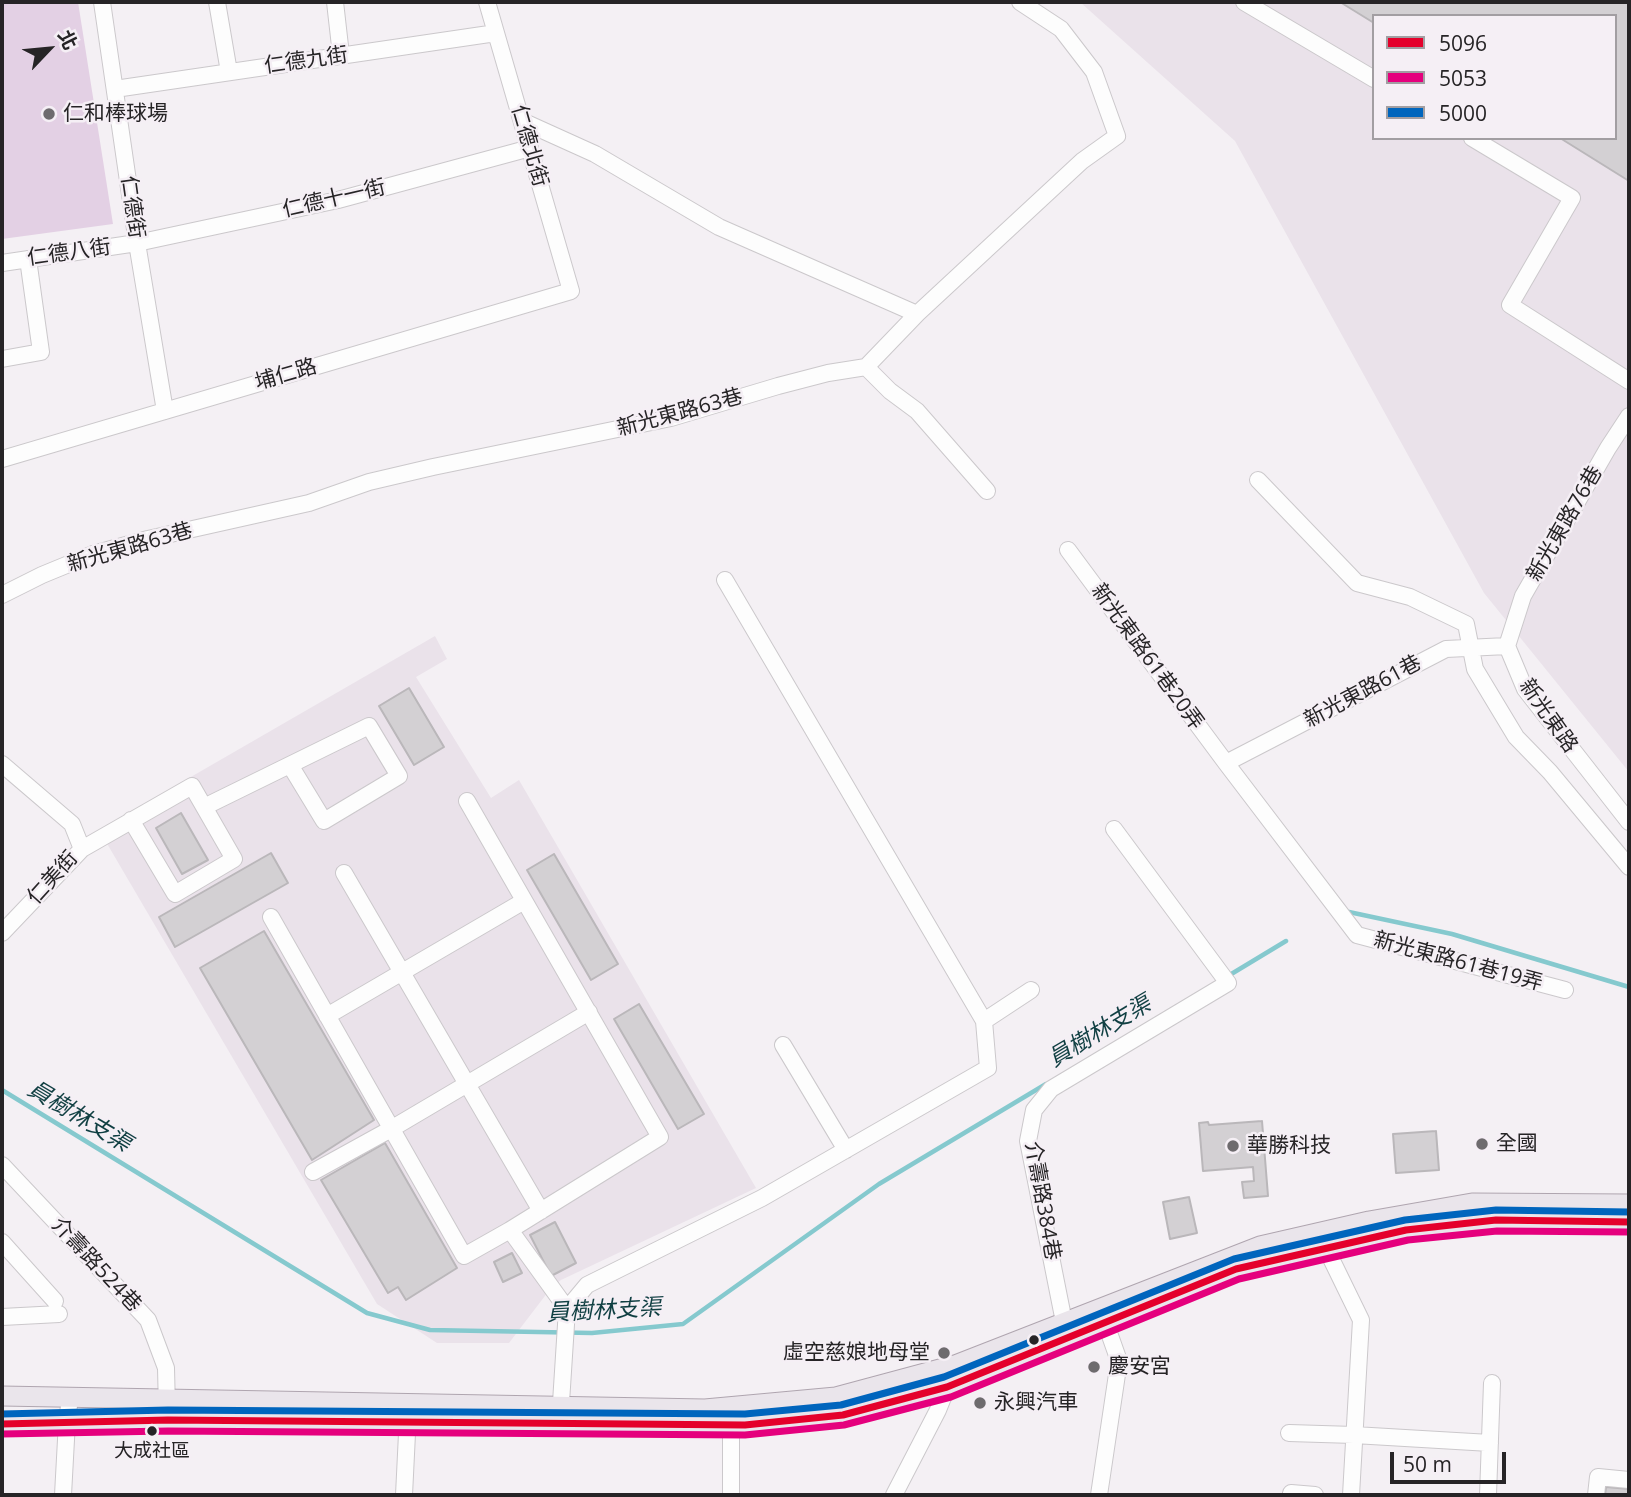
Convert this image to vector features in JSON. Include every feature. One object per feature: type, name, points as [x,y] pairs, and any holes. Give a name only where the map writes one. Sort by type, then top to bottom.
[{"type":"main road","points":[[1322,1240],[1369,1221],[1472,1203],[1629,1204]]},
{"type":"main road","points":[[560,1415],[705,1409],[836,1397],[955,1365],[1067,1329],[1261,1246],[1496,1220],[1629,1222]]},
{"type":"main road","points":[[2,1424],[408,1413],[560,1415],[744,1425],[843,1415],[947,1387],[1067,1329]]},
{"type":"main road","points":[[2,1396],[166,1399],[408,1413]]},
{"type":"street","name":"仁德街","points":[[102,2],[165,411]]},
{"type":"street","points":[[217,2],[229,72]]},
{"type":"street","points":[[335,2],[341,55]]},
{"type":"street","name":"仁德北街","points":[[487,2],[571,291]]},
{"type":"street","points":[[986,491],[917,411],[890,391],[866,367],[917,314],[1082,161],[1117,136],[1094,72],[1061,29],[1020,2]]},
{"type":"street","points":[[1244,2],[1372,78]]},
{"type":"street","name":"仁德九街","points":[[115,89],[496,33]]},
{"type":"street","points":[[522,121],[595,154],[719,227],[917,314]]},
{"type":"street","points":[[1475,140],[1572,198],[1510,305],[1629,381]]},
{"type":"street","name":"仁德十一街","points":[[137,243],[338,200],[530,148]]},
{"type":"street","name":"仁德八街","points":[[2,262],[137,243]]},
{"type":"street","points":[[2,359],[41,352],[28,259]]},
{"type":"street","name":"埔仁路","points":[[2,459],[571,291]]},
{"type":"street","name":"新光東路63巷","points":[[2,595],[42,575],[93,555],[148,539],[309,503],[369,482],[433,467],[671,418],[828,373],[866,367]]},
{"type":"street","name":"新光東路76巷","points":[[1507,646],[1524,596],[1629,416]]},
{"type":"street","points":[[1258,480],[1357,583],[1409,597],[1466,624],[1475,669],[1516,737],[1550,772],[1629,867]]},
{"type":"street","name":"新光東路61巷20弄","points":[[1068,550],[1226,763]]},
{"type":"street","points":[[560,1415],[567,1308],[587,1285],[762,1198],[988,1068],[984,1021],[725,580]]},
{"type":"street","name":"新光東路61巷","points":[[1226,763],[1446,649],[1507,646]]},
{"type":"street","name":"新光東路","points":[[1507,646],[1525,689],[1629,822]]},
{"type":"street","points":[[204,807],[369,726],[399,776],[324,821],[290,765]]},
{"type":"street","name":"新光東路61巷19弄","points":[[1226,763],[1357,935],[1565,990]]},
{"type":"street","name":"仁美街","points":[[2,764],[72,824],[82,849],[2,933]]},
{"type":"street","points":[[82,849],[131,820],[192,786],[234,859],[175,894],[131,820]]},
{"type":"street","points":[[271,917],[464,1256],[510,1230],[660,1137],[467,801]]},
{"type":"street","name":"介壽路384巷","points":[[1067,1329],[1028,1140],[1034,1110],[1051,1089],[1228,983],[1114,829]]},
{"type":"street","points":[[344,873],[541,1211]]},
{"type":"street","points":[[327,1016],[524,901]]},
{"type":"street","points":[[984,1021],[1031,990]]},
{"type":"street","points":[[313,1172],[589,1012]]},
{"type":"street","points":[[783,1045],[846,1150]]},
{"type":"street","name":"介壽路524巷","points":[[2,1165],[148,1320],[166,1368],[168,1420]]},
{"type":"street","points":[[510,1230],[567,1308]]},
{"type":"street","points":[[1322,1240],[1361,1320],[1351,1495]]},
{"type":"street","points":[[2,1241],[57,1307],[2,1317]]},
{"type":"street","points":[[1098,1495],[1119,1361],[1103,1315]]},
{"type":"street","points":[[894,1495],[938,1410],[955,1365]]},
{"type":"street","points":[[1488,1495],[1492,1384]]},
{"type":"street","points":[[63,1495],[70,1398]]},
{"type":"street","points":[[404,1495],[408,1413]]},
{"type":"street","points":[[731,1425],[731,1495]]},
{"type":"street","points":[[1289,1433],[1490,1443]]},
{"type":"street","points":[[1597,1495],[1598,1477],[1629,1480]]},
{"type":"street","points":[[1291,1493],[1315,1495]]},
{"type":"shaded area","name":"仁和棒球場","points":[[78,2],[113,224],[2,239],[2,4]]},
{"type":"shaded area","points":[[1080,2],[1629,2],[1629,772],[1484,593],[1235,141]]},
{"type":"shaded area","points":[[435,636],[447,659],[416,677],[491,798],[519,780],[756,1188],[561,1280],[551,1288],[509,1343],[437,1343],[377,1304],[99,830]]},
{"type":"building","points":[[1340,2],[1629,2],[1629,181],[1563,140],[1617,140],[1617,14],[1372,14],[1372,22]]},
{"type":"building","points":[[409,688],[444,747],[414,765],[379,706]]},
{"type":"building","points":[[181,813],[208,860],[182,874],[156,828]]},
{"type":"building","points":[[271,853],[288,883],[175,947],[159,917]]},
{"type":"building","points":[[554,854],[618,964],[591,980],[527,870]]},
{"type":"building","points":[[264,931],[374,1120],[312,1160],[200,968]]},
{"type":"building","points":[[639,1004],[704,1114],[678,1129],[614,1019]]},
{"type":"building","name":"華勝科技","points":[[1262,1121],[1268,1196],[1244,1198],[1242,1182],[1254,1181],[1253,1167],[1203,1171],[1199,1123],[1208,1122],[1209,1125]]},
{"type":"building","points":[[1436,1131],[1439,1170],[1396,1173],[1393,1134]]},
{"type":"building","points":[[385,1143],[457,1268],[406,1300],[398,1287],[388,1293],[321,1180]]},
{"type":"building","points":[[1189,1197],[1197,1233],[1170,1239],[1163,1202]]},
{"type":"building","points":[[555,1222],[576,1263],[551,1276],[530,1235]]},
{"type":"building","points":[[512,1253],[522,1273],[503,1282],[494,1262]]},
{"type":"building","points":[[1606,1487],[1629,1489],[1629,1495],[1605,1495]]},
{"type":"waterway","name":"員樹林支渠","points":[[1349,912],[1452,934],[1629,987]]},
{"type":"waterway","name":"員樹林支渠","points":[[1228,976],[1286,941]]},
{"type":"waterway","name":"員樹林支渠","points":[[2,1090],[367,1313],[430,1330],[592,1333],[683,1324],[879,1184],[1046,1084]]},
{"type":"transit line","name":"5000","points":[[2,1414],[168,1410],[745,1414],[841,1405],[944,1377],[1234,1259],[1405,1220],[1496,1210],[1629,1212]]},
{"type":"transit line","name":"5096","points":[[2,1424],[168,1420],[745,1425],[843,1415],[947,1387],[1236,1269],[1406,1230],[1496,1220],[1629,1222]]},
{"type":"transit line","name":"5053","points":[[2,1434],[168,1431],[745,1435],[844,1425],[951,1397],[1239,1279],[1408,1240],[1497,1231],[1629,1232]]},
{"type":"place","name":"仁和棒球場","points":[[49,114]]},
{"type":"place","name":"全國","points":[[1482,1144]]},
{"type":"place","name":"華勝科技","points":[[1233,1146]]},
{"type":"place","name":"虛空慈娘地母堂","points":[[944,1353]]},
{"type":"place","name":"慶安宮","points":[[1094,1367]]},
{"type":"place","name":"永興汽車","points":[[980,1403]]},
{"type":"place","name":"大成社區","points":[[152,1431]]}]
